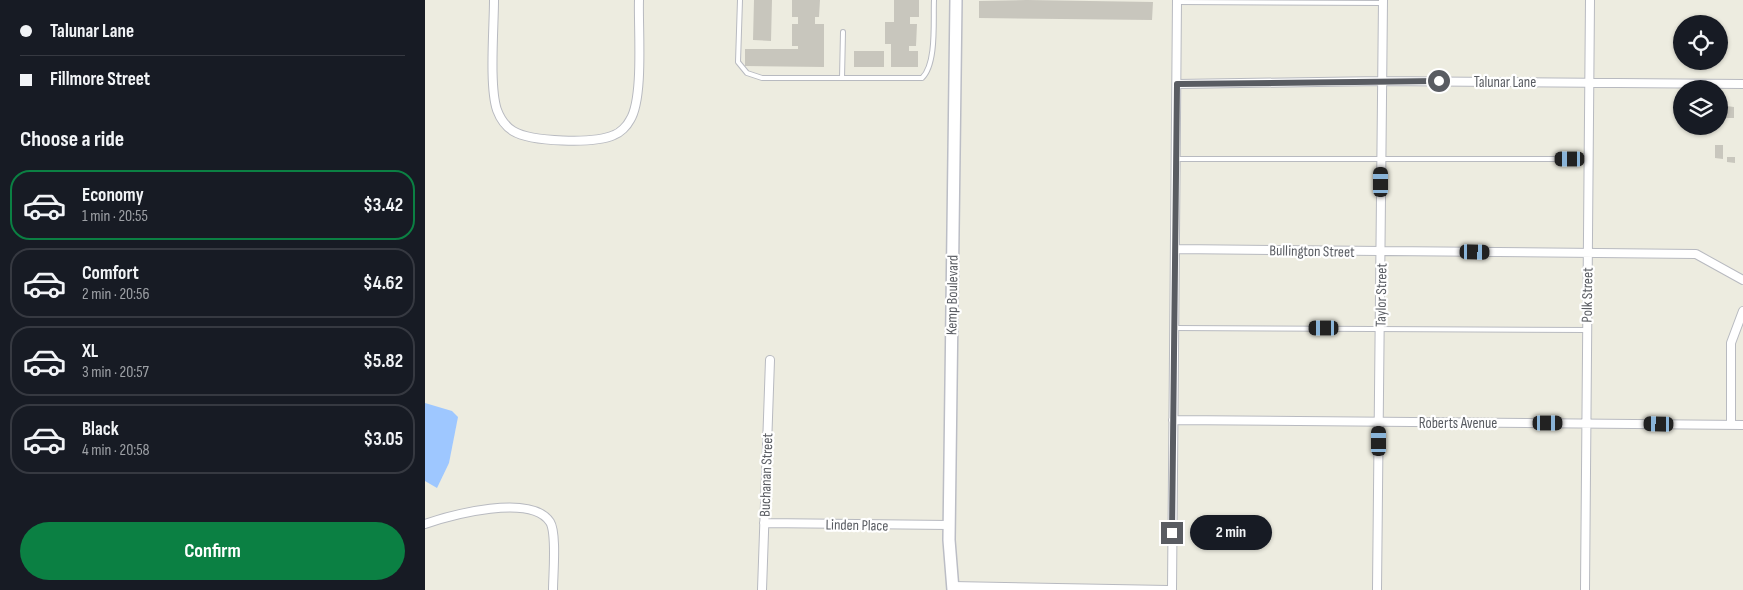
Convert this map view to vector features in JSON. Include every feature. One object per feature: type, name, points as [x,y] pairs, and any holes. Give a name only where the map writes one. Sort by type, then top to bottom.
[{"type":"main road","name":"Kemp Boulevard","points":[[952,588],[949,525],[956,0]]},
{"type":"street","points":[[494,0],[494,94],[497,110],[503,122],[513,131],[526,137],[567,139],[609,137],[615,135],[630,120],[638,98],[639,0]]},
{"type":"street","name":"Polk Street","points":[[1585,590],[1590,0]]},
{"type":"street","points":[[952,588],[1170,590],[1177,1]]},
{"type":"street","name":"Taylor Street","points":[[1377,590],[1382,251],[1383,2]]},
{"type":"street","name":"Talunar Lane","points":[[1177,84],[1382,81],[1743,84]]},
{"type":"street","name":"Bullington Street","points":[[1175,249],[1696,254],[1743,280]]},
{"type":"street","points":[[1731,425],[1731,343],[1743,311]]},
{"type":"street","name":"Buchanan Street","points":[[762,590],[770,360]]},
{"type":"street","name":"Roberts Avenue","points":[[1173,420],[1743,425]]},
{"type":"street","points":[[425,524],[451,515],[487,508],[508,507],[528,510],[549,520],[553,530],[553,590]]},
{"type":"street","name":"Linden Place","points":[[764,523],[949,525]]},
{"type":"lane","points":[[740,0],[738,62],[747,73],[762,78],[922,78],[929,72],[931,60],[934,0]]},
{"type":"lane","points":[[1177,1],[1383,2]]},
{"type":"lane","points":[[842,78],[843,32]]},
{"type":"lane","points":[[1176,159],[1589,159]]},
{"type":"lane","points":[[1174,328],[1587,330]]},
{"type":"water","points":[[425,403],[452,411],[458,417],[449,463],[437,488],[425,481]]},
{"type":"building","points":[[754,0],[772,0],[771,41],[753,40]]},
{"type":"building","points":[[792,0],[820,0],[819,17],[815,17],[815,24],[824,24],[824,67],[745,66],[745,49],[798,49],[798,46],[792,46],[792,24],[798,24],[798,17],[792,17]]},
{"type":"building","points":[[894,0],[919,0],[919,17],[910,17],[910,24],[917,24],[916,46],[909,46],[909,51],[918,51],[918,67],[891,67],[891,44],[885,44],[885,22],[894,22]]},
{"type":"building","points":[[979,1],[1153,2],[1152,20],[979,18]]},
{"type":"building","points":[[854,51],[884,51],[884,67],[854,67]]},
{"type":"building","points":[[1728,106],[1734,107],[1734,118],[1728,118]]},
{"type":"building","points":[[1715,145],[1723,145],[1723,159],[1715,158]]},
{"type":"building","points":[[1727,157],[1735,157],[1735,163],[1727,162]]},
{"type":"route","points":[[1172,533],[1177,84],[1439,81]]}]
